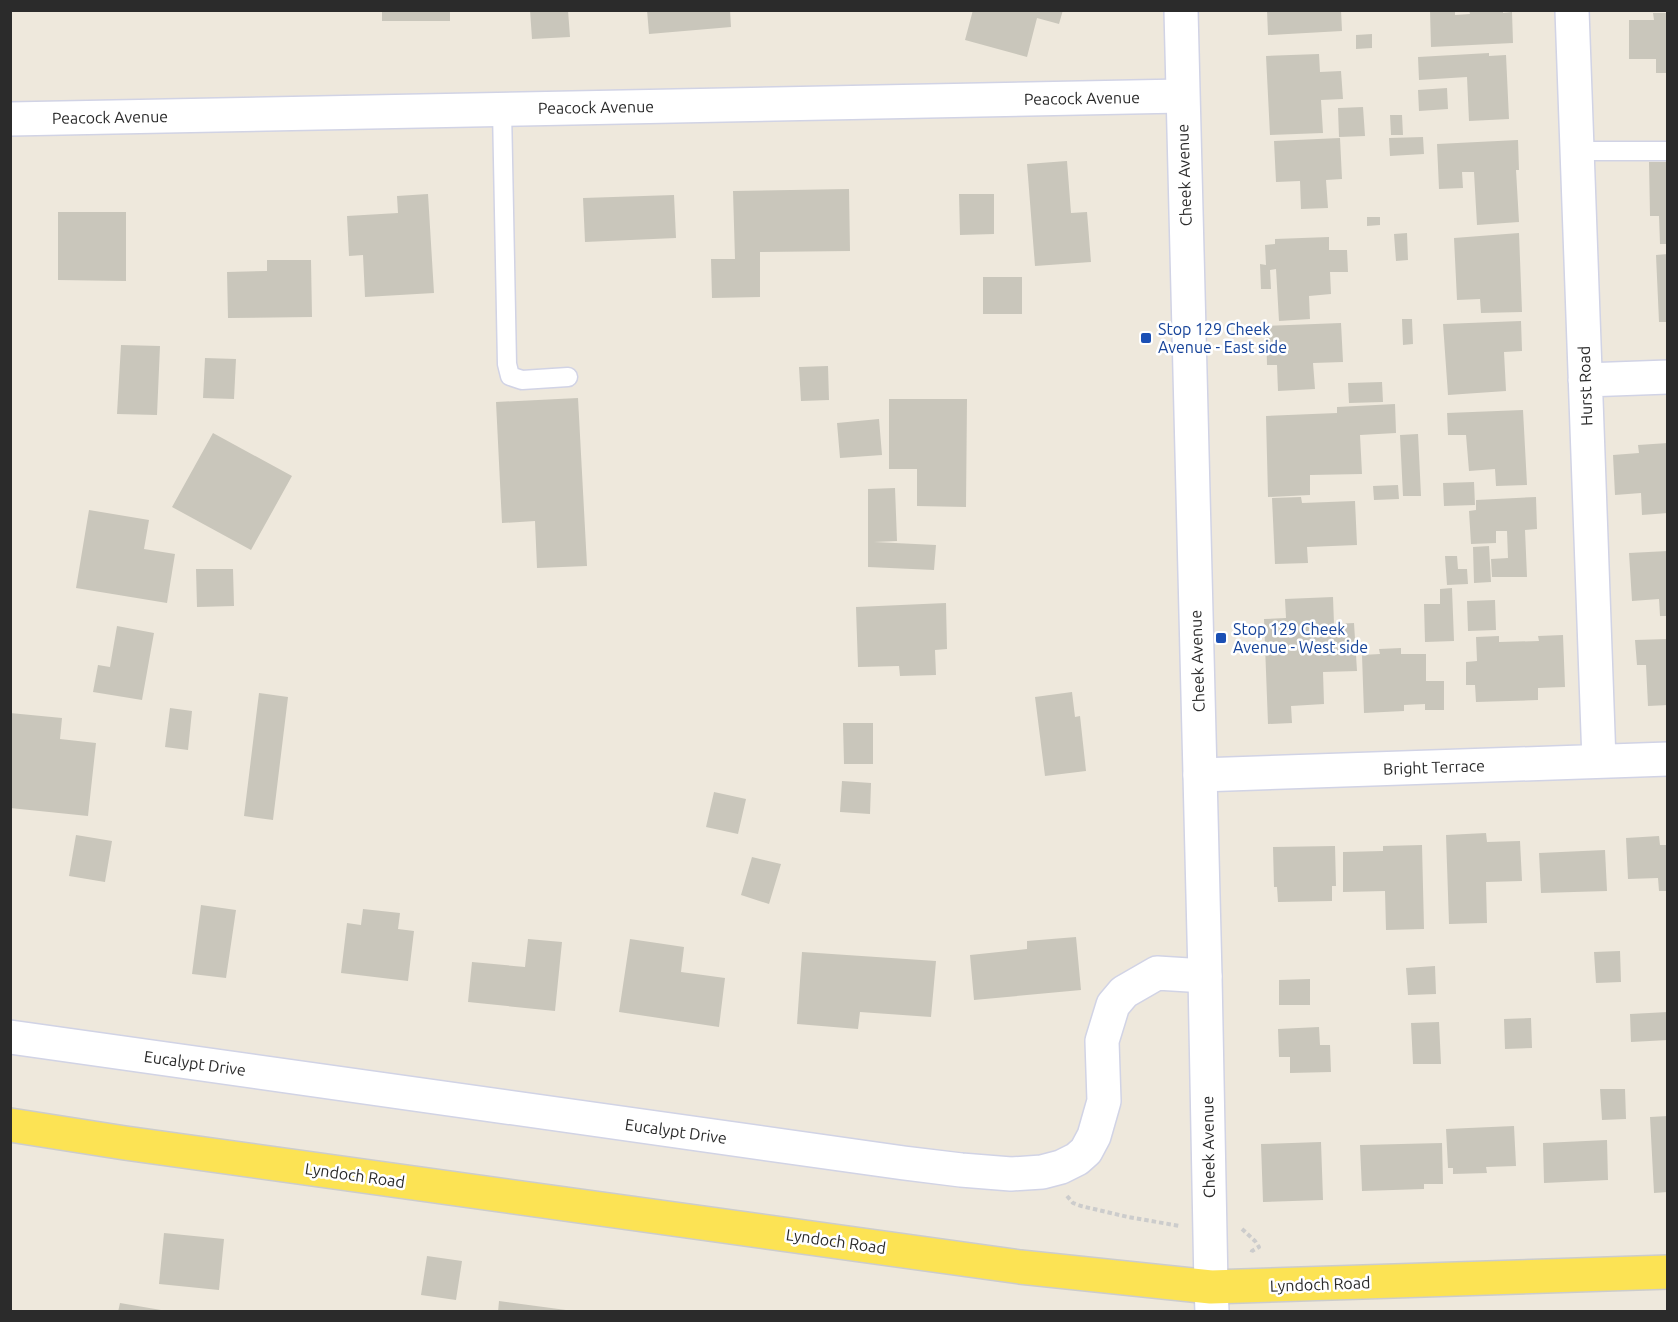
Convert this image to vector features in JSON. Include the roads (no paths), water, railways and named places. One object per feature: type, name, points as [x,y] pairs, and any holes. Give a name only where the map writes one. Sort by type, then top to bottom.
[{"type":"main road","name":"Lyndoch Road","points":[[10,1125],[160,1148],[1020,1267],[1211,1299],[1248,1286],[1668,1272]]},
{"type":"street","name":"Cheek Avenue","points":[[1181,10],[1211,1299]]},
{"type":"street","name":"Hurst Road","points":[[1572,10],[1599,761]]},
{"type":"street","name":"Peacock Avenue","points":[[10,119],[1182,96]]},
{"type":"street","points":[[1585,380],[1668,377]]},
{"type":"street","name":"Bright Terrace","points":[[1200,776],[1668,759]]},
{"type":"street","name":"Eucalypt Drive","points":[[10,1037],[961,1170],[1011,1174],[1054,1169],[1077,1159],[1086,1151],[1099,1122],[1104,1101],[1102,1041],[1113,1005],[1124,992],[1156,973],[1205,976]]},
{"type":"lane","points":[[502,109],[507,364],[510,376],[522,380],[568,377]]},
{"type":"lane","points":[[1577,152],[1668,151]]},
{"type":"place","name":"Stop 129 Cheek Avenue - East side","points":[[1146,338]]},
{"type":"place","name":"Stop 129 Cheek Avenue - West side","points":[[1221,638]]}]
